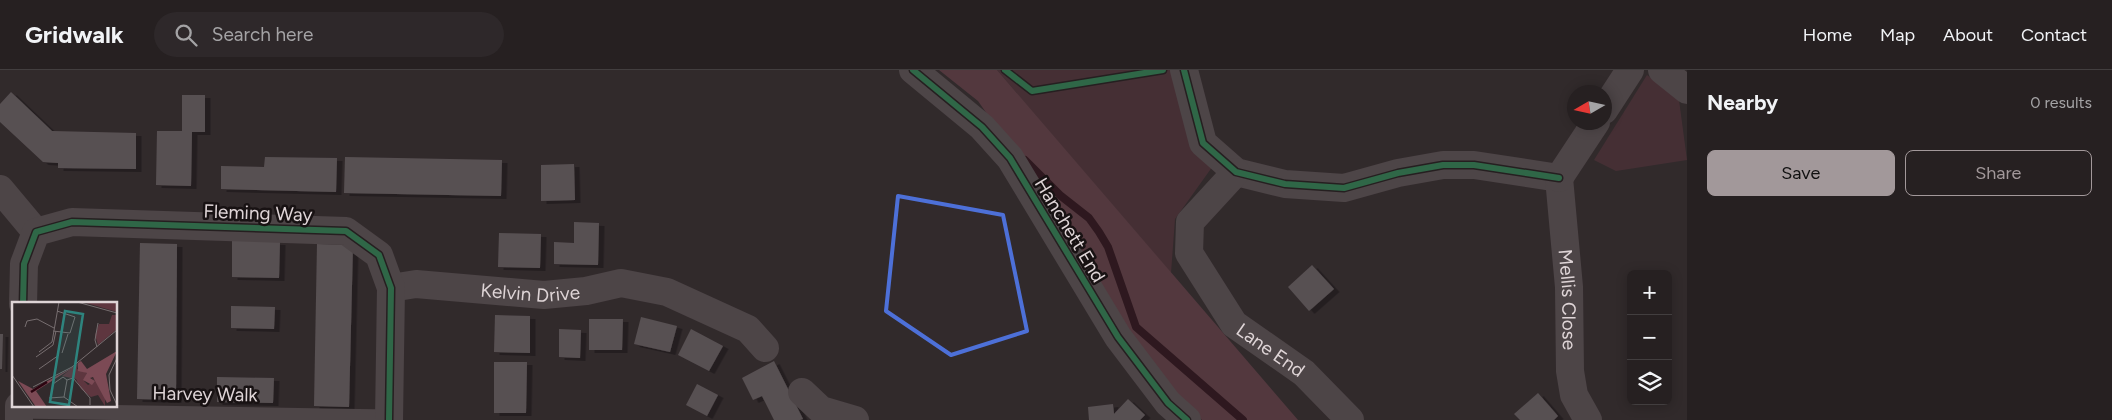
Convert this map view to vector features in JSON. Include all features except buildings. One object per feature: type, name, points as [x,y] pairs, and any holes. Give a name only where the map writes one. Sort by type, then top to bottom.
[{"type":"street","name":"Hanchett End","points":[[913,70],[982,127],[1010,158],[1118,337],[1168,403],[1187,420]]},
{"type":"street","points":[[1184,70],[1203,143],[1236,172],[1285,184],[1344,188],[1398,173],[1443,166],[1474,165],[1559,178],[1591,130]]},
{"type":"street","points":[[1612,98],[1630,70]]},
{"type":"street","points":[[1662,70],[1687,90]]},
{"type":"street","name":"Lane End","points":[[1236,172],[1190,222],[1189,253],[1234,324],[1304,373],[1350,420]]},
{"type":"street","name":"Mellis Close","points":[[1559,178],[1569,287],[1570,371],[1574,395],[1588,420]]},
{"type":"street","points":[[0,189],[36,232],[24,264],[22,302]]},
{"type":"street","name":"Fleming Way","points":[[36,232],[72,222],[346,231],[379,254],[391,288],[389,418]]},
{"type":"street","name":"Kelvin Drive","points":[[391,288],[416,284],[544,295],[586,290],[621,283],[667,292],[748,329],[765,348]]},
{"type":"street","points":[[802,392],[821,410],[855,420]]},
{"type":"lane","name":"Harvey Walk","points":[[19,412],[389,418]]},
{"type":"highlighted area","points":[[898,196],[1003,215],[1027,331],[951,355],[886,311]]},
{"type":"shaded area","points":[[939,70],[997,70],[1298,420],[1202,420],[1144,358],[1017,157],[978,101]]},
{"type":"shaded area","points":[[997,70],[1175,70],[1215,163],[1175,219],[1171,273]]},
{"type":"shaded area","points":[[1647,75],[1679,100],[1687,160],[1616,171],[1594,160]]},
{"type":"waterway","points":[[1025,160],[1061,196],[1089,218],[1099,232],[1108,247],[1136,327],[1243,420]]},
{"type":"cycle path","points":[[913,70],[982,127],[1010,158],[1118,337],[1168,403],[1187,420]]},
{"type":"cycle path","points":[[1005,70],[1032,91],[1163,70]]},
{"type":"cycle path","points":[[1184,70],[1203,143],[1236,172],[1285,184],[1344,188],[1398,173],[1443,165],[1474,165],[1559,178]]},
{"type":"cycle path","points":[[23,302],[24,264],[36,232],[72,222],[346,231],[379,255],[391,288],[389,420]]}]
